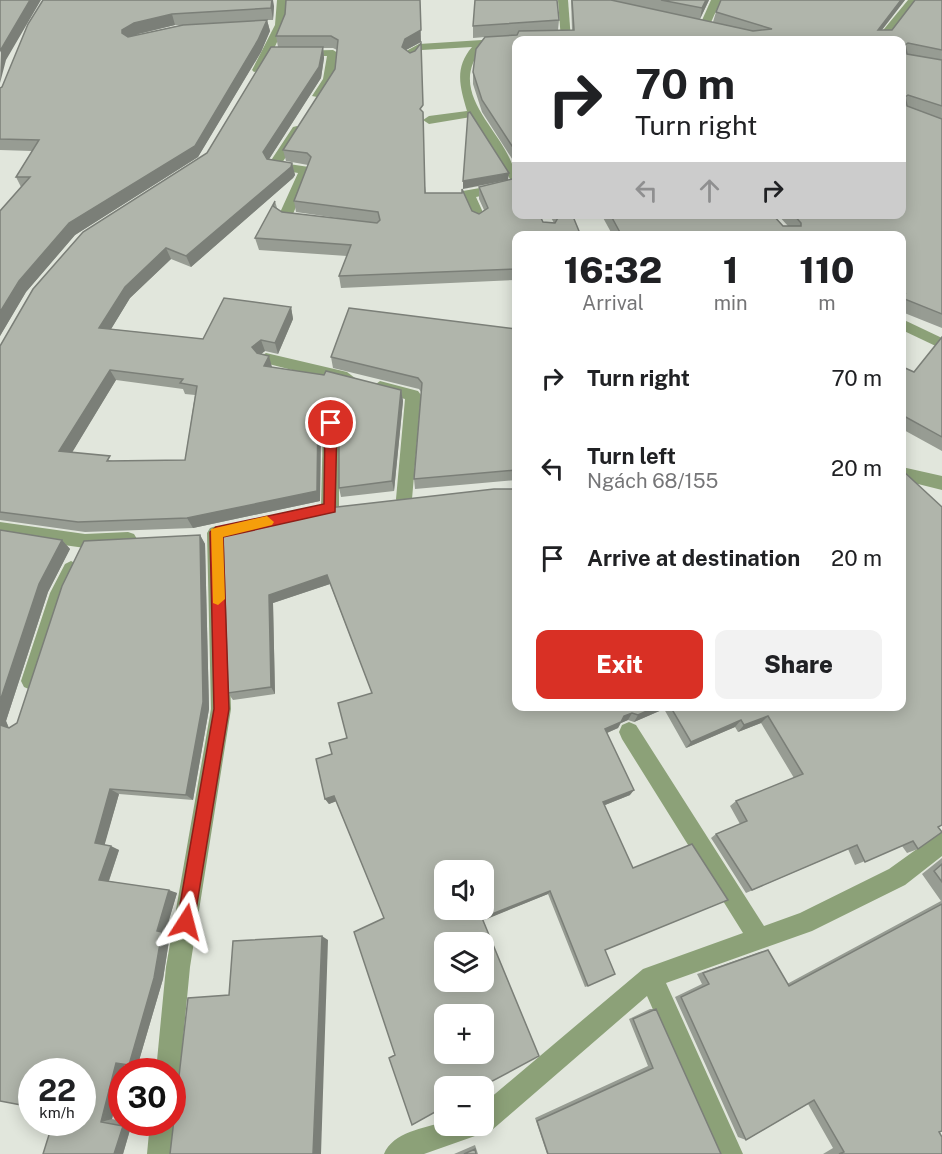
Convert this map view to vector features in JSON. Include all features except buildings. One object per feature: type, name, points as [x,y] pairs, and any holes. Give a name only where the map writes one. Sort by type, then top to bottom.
[{"type":"street","points":[[561,36],[563,0]]},
{"type":"street","points":[[704,27],[716,0]]},
{"type":"street","points":[[883,36],[913,0]]},
{"type":"street","points":[[279,1],[275,26],[279,53]]},
{"type":"street","points":[[410,59],[412,52],[419,47],[512,41]]},
{"type":"street","points":[[481,44],[472,52],[465,65],[464,80],[474,113],[512,173]]},
{"type":"street","points":[[251,82],[279,53],[333,53],[329,79],[274,165],[305,170],[285,217],[318,221]]},
{"type":"street","points":[[429,120],[474,113]]},
{"type":"street","points":[[479,219],[468,194],[512,186]]},
{"type":"street","points":[[906,326],[942,344]]},
{"type":"street","points":[[266,358],[413,395],[404,500]]},
{"type":"street","points":[[330,508],[331,423]]},
{"type":"street","points":[[906,475],[942,483]]},
{"type":"street","points":[[383,502],[426,497]]},
{"type":"street","points":[[308,513],[351,506]]},
{"type":"street","points":[[0,529],[85,540],[150,538]]},
{"type":"street","points":[[169,1058],[178,967],[221,709],[222,531],[193,537]]},
{"type":"street","points":[[25,700],[59,593],[85,540]]},
{"type":"street","points":[[629,732],[759,940]]},
{"type":"street","points":[[494,1112],[651,977],[804,924],[897,877],[942,842]]},
{"type":"street","points":[[651,977],[730,1154]]},
{"type":"street","points":[[160,1154],[162,1136]]},
{"type":"street","points":[[397,1154],[410,1146],[440,1136]]},
{"type":"slow traffic","points":[[218,599],[216,532],[267,522]]},
{"type":"route","points":[[186,922],[221,709],[216,532],[330,508],[331,423]]}]
